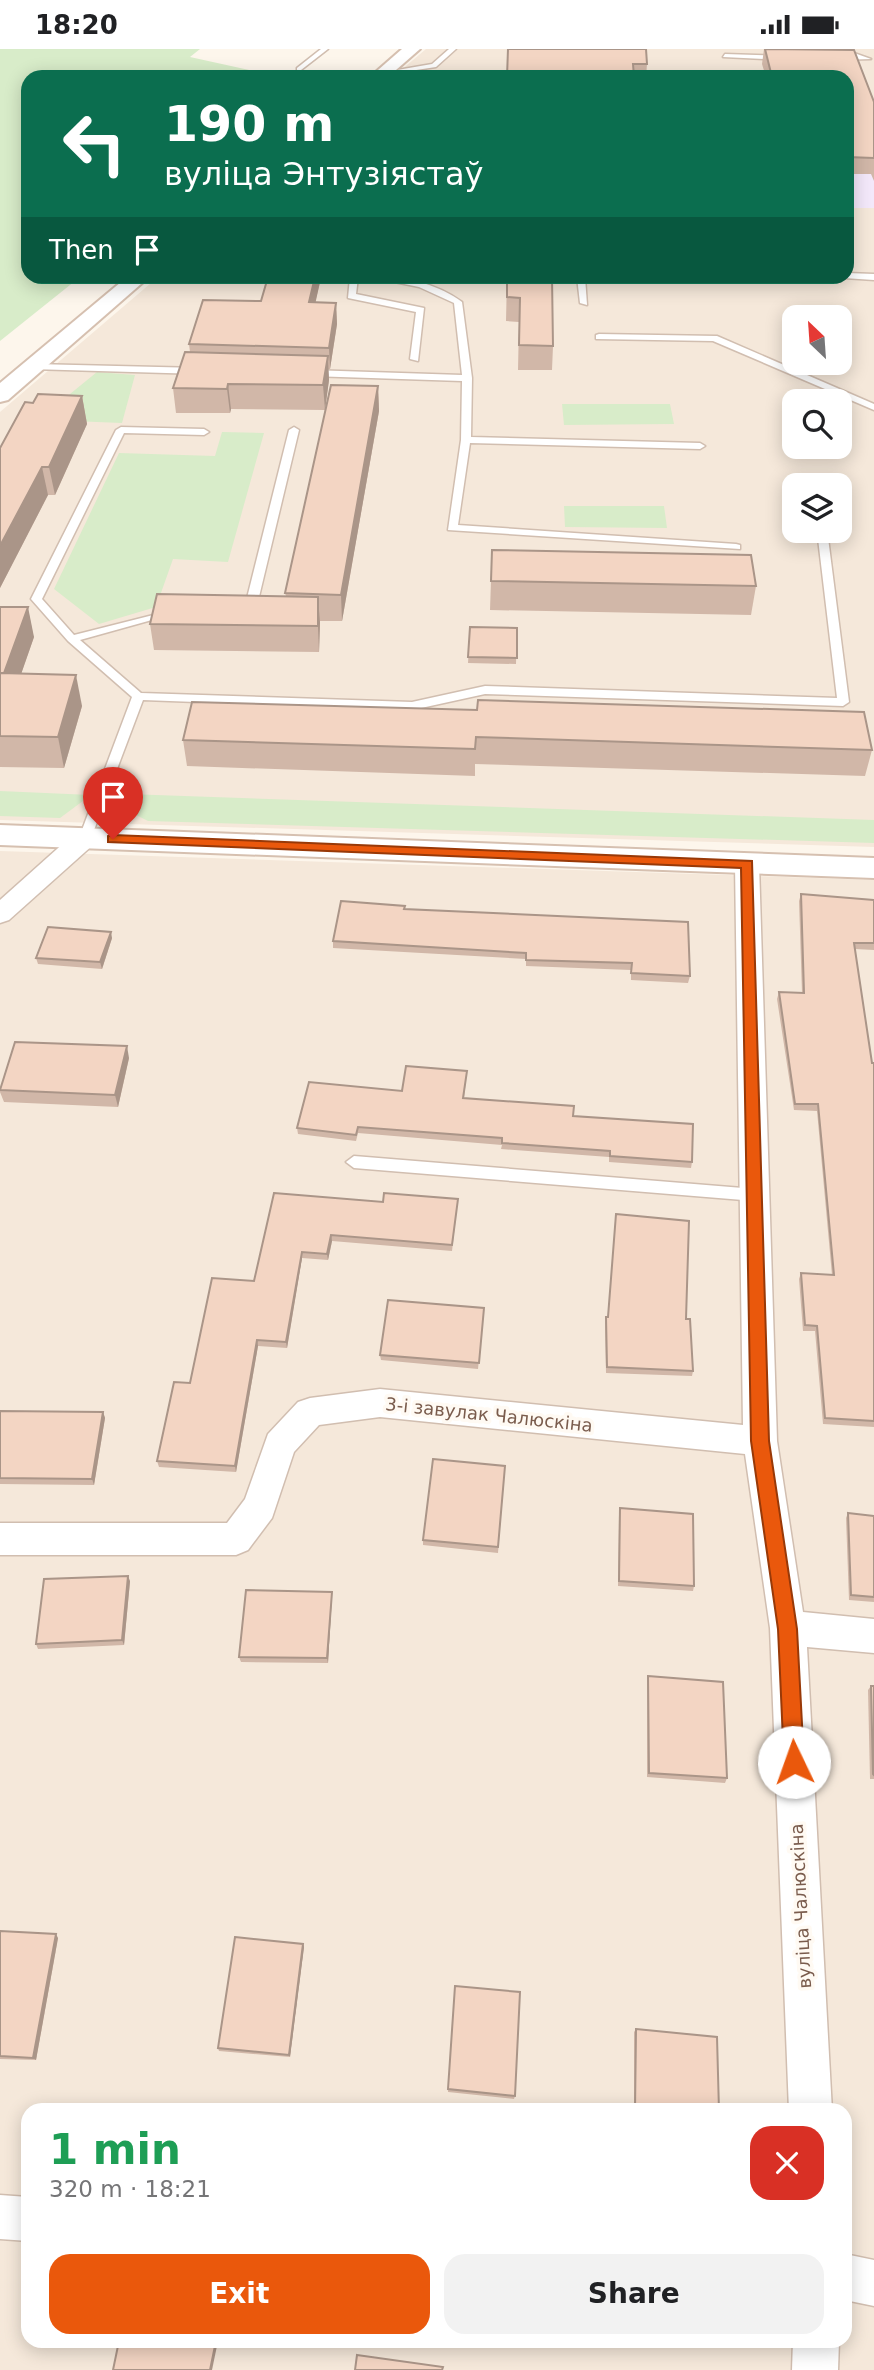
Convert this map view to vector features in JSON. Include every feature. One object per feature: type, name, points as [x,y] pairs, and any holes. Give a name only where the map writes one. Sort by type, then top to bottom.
[{"type":"main road","points":[[387,70],[412,49]]},
{"type":"main road","points":[[0,395],[131,284]]},
{"type":"main road","points":[[0,835],[874,868]]},
{"type":"street","points":[[0,914],[85,838]]},
{"type":"street","name":"вуліца Чалюскіна","points":[[747,864],[760,1441],[788,1629],[811,2103]]},
{"type":"street","name":"3-і завулак Чалюскіна","points":[[0,1539],[236,1539],[260,1507],[280,1444],[310,1412],[380,1403],[760,1441]]},
{"type":"street","points":[[788,1629],[874,1636]]},
{"type":"street","points":[[0,2217],[21,2218]]},
{"type":"street","points":[[852,2278],[874,2283]]},
{"type":"street","points":[[816,2348],[816,2370]]},
{"type":"lane","points":[[299,69],[325,49]]},
{"type":"lane","points":[[410,70],[434,66],[453,49]]},
{"type":"lane","points":[[836,49],[868,59],[874,69]]},
{"type":"lane","points":[[725,56],[790,58]]},
{"type":"lane","points":[[829,59],[868,59]]},
{"type":"lane","points":[[854,276],[874,277]]},
{"type":"lane","points":[[353,284],[351,296],[421,310],[415,359]]},
{"type":"lane","points":[[415,284],[458,302],[467,378],[466,440],[452,528],[736,547]]},
{"type":"lane","points":[[582,284],[584,303]]},
{"type":"lane","points":[[599,337],[714,338],[874,407]]},
{"type":"lane","points":[[34,367],[214,371]]},
{"type":"lane","points":[[297,373],[467,378]]},
{"type":"lane","points":[[204,432],[121,430],[36,600],[72,639],[138,696],[412,706],[485,690],[843,702],[824,543]]},
{"type":"lane","points":[[227,604],[252,601],[294,430]]},
{"type":"lane","points":[[466,440],[700,446]]},
{"type":"lane","points":[[72,639],[165,612],[190,609]]},
{"type":"lane","points":[[85,838],[138,696]]},
{"type":"lane","points":[[354,1161],[755,1195]]},
{"type":"shaded area","points":[[426,49],[874,49],[874,847],[0,820],[0,412],[150,284],[854,284],[854,70],[401,70]]},
{"type":"shaded area","points":[[854,102],[874,102],[874,208],[854,208]]},
{"type":"shaded area","points":[[0,851],[874,880],[874,2370],[0,2370]]},
{"type":"green space","points":[[0,49],[200,49],[190,57],[249,70],[21,70],[21,284],[71,284],[0,341]]},
{"type":"green space","points":[[97,372],[135,375],[122,423],[46,420],[21,434]]},
{"type":"green space","points":[[562,404],[670,404],[674,424],[564,425]]},
{"type":"green space","points":[[222,432],[264,433],[228,562],[173,559],[156,607],[99,624],[54,589],[119,453],[215,456]]},
{"type":"green space","points":[[564,506],[664,506],[667,528],[565,527]]},
{"type":"green space","points":[[0,791],[91,795],[60,818],[0,816]]},
{"type":"green space","points":[[127,794],[874,820],[874,843],[148,821],[130,812],[125,802]]},
{"type":"building","points":[[508,49],[646,49],[647,64],[633,64],[633,70],[507,70]]},
{"type":"building","points":[[765,49],[854,50],[874,102],[874,158],[854,157],[854,70],[770,70]]},
{"type":"building","points":[[266,284],[313,284],[309,302],[336,303],[329,348],[189,344],[203,300],[261,301]]},
{"type":"building","points":[[507,284],[552,284],[553,346],[519,345],[520,298],[507,297]]},
{"type":"building","points":[[185,352],[328,356],[323,385],[228,384],[227,389],[173,388]]},
{"type":"building","points":[[331,385],[378,386],[341,595],[285,593]]},
{"type":"building","points":[[38,394],[82,396],[49,467],[42,467],[0,546],[0,448],[25,402],[33,403]]},
{"type":"building","points":[[492,550],[751,555],[756,586],[491,581]]},
{"type":"building","points":[[157,594],[318,597],[318,626],[150,624]]},
{"type":"building","points":[[0,607],[28,607],[4,673],[0,673]]},
{"type":"building","points":[[470,627],[517,628],[517,658],[468,657]]},
{"type":"building","points":[[0,673],[76,675],[58,737],[0,736]]},
{"type":"building","points":[[478,700],[864,712],[872,750],[476,737],[475,749],[183,740],[192,702],[477,710]]},
{"type":"building","points":[[801,894],[874,900],[874,943],[854,943],[874,1063],[874,1421],[825,1418],[817,1326],[805,1325],[801,1273],[834,1275],[818,1104],[795,1104],[779,992],[804,993]]},
{"type":"building","points":[[341,901],[405,906],[404,909],[688,922],[690,976],[631,973],[632,963],[526,960],[526,953],[333,941]]},
{"type":"building","points":[[48,927],[111,932],[100,962],[36,958]]},
{"type":"building","points":[[15,1042],[127,1046],[115,1095],[0,1090]]},
{"type":"building","points":[[406,1066],[467,1071],[463,1098],[574,1106],[573,1116],[693,1124],[692,1162],[610,1156],[610,1151],[502,1143],[502,1138],[358,1127],[356,1135],[297,1128],[309,1082],[402,1091]]},
{"type":"building","points":[[274,1193],[383,1202],[384,1193],[458,1199],[452,1245],[331,1235],[327,1254],[302,1252],[286,1342],[257,1340],[235,1466],[157,1461],[174,1382],[190,1383],[212,1278],[254,1281]]},
{"type":"building","points":[[616,1214],[689,1221],[686,1319],[690,1319],[693,1371],[607,1367],[606,1317]]},
{"type":"building","points":[[388,1300],[484,1308],[479,1363],[380,1355]]},
{"type":"building","points":[[0,1411],[103,1412],[92,1479],[0,1478]]},
{"type":"building","points":[[433,1459],[505,1466],[498,1547],[423,1540]]},
{"type":"building","points":[[620,1508],[693,1514],[694,1586],[619,1581]]},
{"type":"building","points":[[848,1513],[874,1516],[874,1597],[851,1595]]},
{"type":"building","points":[[128,1576],[122,1640],[36,1644],[44,1579]]},
{"type":"building","points":[[246,1590],[332,1592],[327,1658],[239,1657]]},
{"type":"building","points":[[648,1676],[723,1682],[727,1778],[649,1773]]},
{"type":"building","points":[[871,1686],[874,1686],[874,1775],[873,1774]]},
{"type":"building","points":[[0,1931],[56,1934],[33,2058],[0,2056]]},
{"type":"building","points":[[235,1937],[303,1944],[289,2055],[218,2048]]},
{"type":"building","points":[[455,1986],[520,1992],[515,2096],[448,2089]]},
{"type":"building","points":[[636,2029],[717,2037],[719,2103],[635,2103]]},
{"type":"building","points":[[118,2348],[215,2348],[210,2370],[113,2370]]},
{"type":"building","points":[[357,2355],[443,2367],[442,2370],[355,2370]]},
{"type":"route","points":[[113,839],[747,864],[760,1441],[788,1629],[794,1762]]}]
